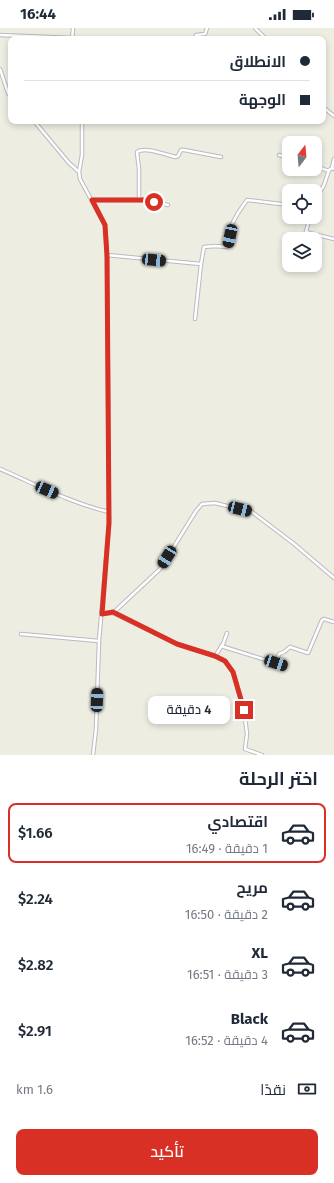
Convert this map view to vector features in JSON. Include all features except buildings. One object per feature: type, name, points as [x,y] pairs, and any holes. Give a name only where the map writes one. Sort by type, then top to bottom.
[{"type":"street","points":[[196,36],[205,34],[207,28]]},
{"type":"street","points":[[255,28],[263,36]]},
{"type":"street","points":[[0,35],[18,36]]},
{"type":"street","points":[[0,69],[8,93]]},
{"type":"street","points":[[326,109],[334,116]]},
{"type":"street","points":[[37,124],[65,158],[79,172]]},
{"type":"street","points":[[82,124],[82,155],[79,172],[80,179],[105,225],[107,256],[109,523],[99,641],[96,729],[93,755]]},
{"type":"street","points":[[138,200],[138,151],[146,150],[176,157],[182,150],[184,150],[221,157]]},
{"type":"street","points":[[322,188],[329,171],[333,169],[334,159]]},
{"type":"street","points":[[322,168],[329,171]]},
{"type":"street","points":[[92,200],[138,200],[168,205]]},
{"type":"street","points":[[195,319],[204,247],[227,247],[232,224],[247,200],[282,205]]},
{"type":"street","points":[[306,232],[308,224]]},
{"type":"street","points":[[322,236],[334,239]]},
{"type":"street","points":[[107,256],[202,264]]},
{"type":"street","points":[[0,469],[59,495],[109,512]]},
{"type":"street","points":[[102,614],[113,612],[160,569],[196,511],[202,504],[215,503],[252,512],[293,543],[334,578]]},
{"type":"street","points":[[113,612],[177,644],[215,656],[225,661],[233,672],[244,710],[247,734],[245,749],[262,755]]},
{"type":"street","points":[[276,663],[279,654],[290,647],[308,653],[322,620],[324,619],[334,622]]},
{"type":"street","points":[[215,656],[227,633]]},
{"type":"street","points":[[21,634],[99,641]]},
{"type":"street","points":[[221,646],[285,666]]},
{"type":"route","points":[[154,202],[144,200],[92,200],[105,225],[107,256],[109,523],[102,614],[113,612],[177,644],[205,652],[225,661],[233,672],[244,710]]}]
